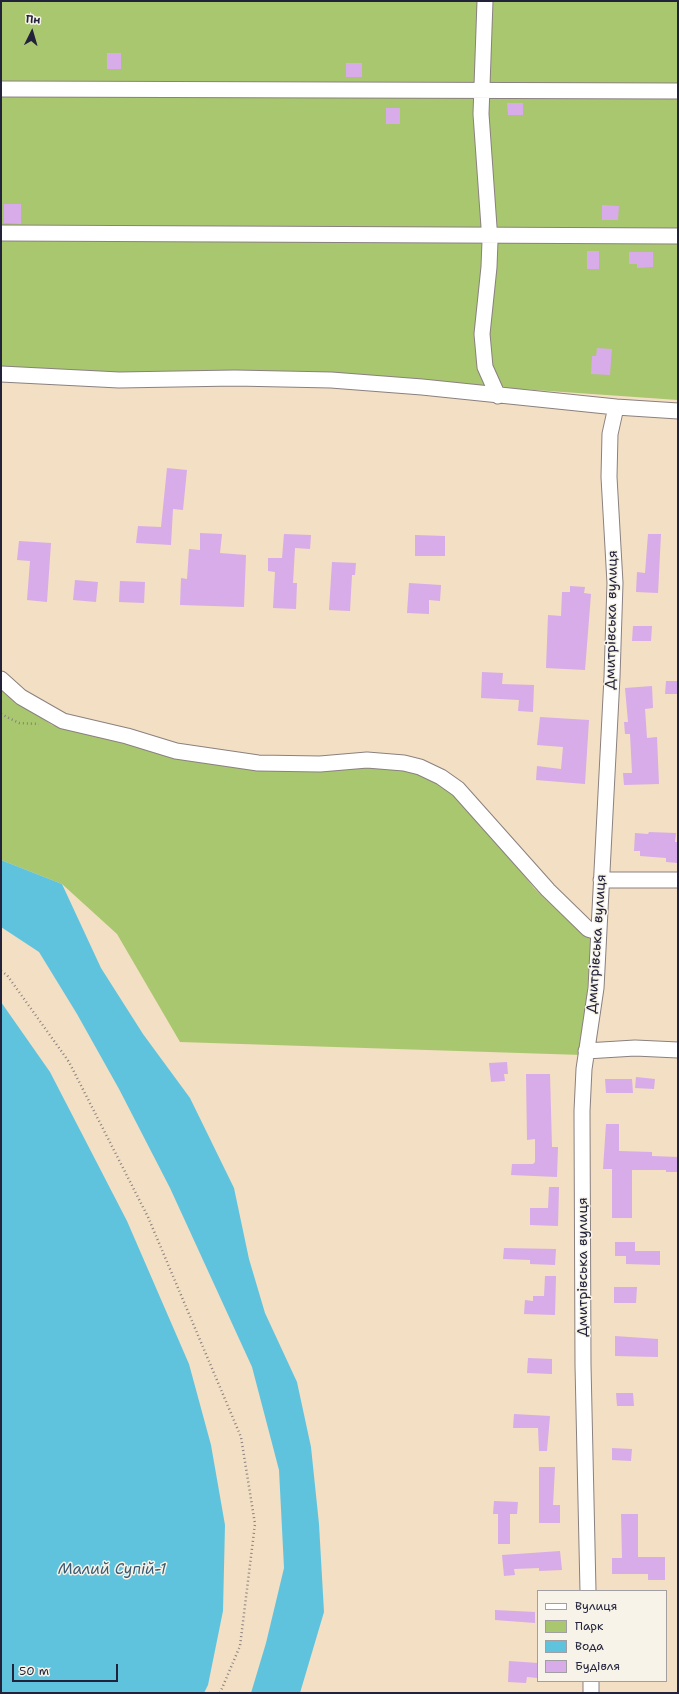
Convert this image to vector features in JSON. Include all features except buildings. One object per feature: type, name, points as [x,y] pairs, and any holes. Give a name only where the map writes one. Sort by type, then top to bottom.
[{"type":"street","points":[[485,1],[482,147],[490,235],[489,267],[482,334],[485,367],[498,396]]},
{"type":"street","points":[[1,89],[678,91]]},
{"type":"street","points":[[1,233],[678,236]]},
{"type":"street","points":[[1,374],[119,380],[235,378],[331,380],[616,407],[678,411]]},
{"type":"street","name":"Дмитрівська вулиця","points":[[588,1590],[583,1364],[582,1111],[586,1051],[595,1001],[615,596],[609,441],[616,407]]},
{"type":"street","points":[[1,679],[22,697],[53,716],[76,725],[127,736],[176,751],[226,759],[267,763],[305,764],[386,761],[404,762],[420,767],[441,777],[458,789],[548,890],[588,929],[598,932]]},
{"type":"street","points":[[601,880],[678,880]]},
{"type":"street","points":[[586,1051],[635,1048],[678,1050]]},
{"type":"street","points":[[591,1682],[591,1693]]},
{"type":"path","points":[[1,714],[19,723],[41,724],[53,716]]},
{"type":"path","points":[[1,971],[7,975],[69,1062],[148,1217],[241,1437],[255,1524],[240,1646],[220,1693]]},
{"type":"green space","points":[[1,1],[678,1],[678,400],[477,386],[172,376],[1,367]]},
{"type":"green space","points":[[1,686],[24,706],[52,725],[164,754],[406,767],[448,787],[507,853],[534,888],[566,919],[592,936],[582,1055],[180,1042],[117,934],[62,884],[1,860]]},
{"type":"water","points":[[1,860],[62,884],[101,968],[143,1034],[190,1098],[234,1188],[249,1259],[265,1313],[297,1382],[311,1447],[319,1524],[324,1612],[300,1693],[251,1693],[266,1643],[284,1568],[279,1470],[252,1367],[170,1188],[119,1089],[77,1014],[39,952],[1,927]]},
{"type":"water","name":"Малий Супій-1","points":[[1,1002],[50,1072],[127,1221],[189,1364],[211,1445],[225,1525],[223,1611],[208,1685],[204,1693],[1,1693]]}]
